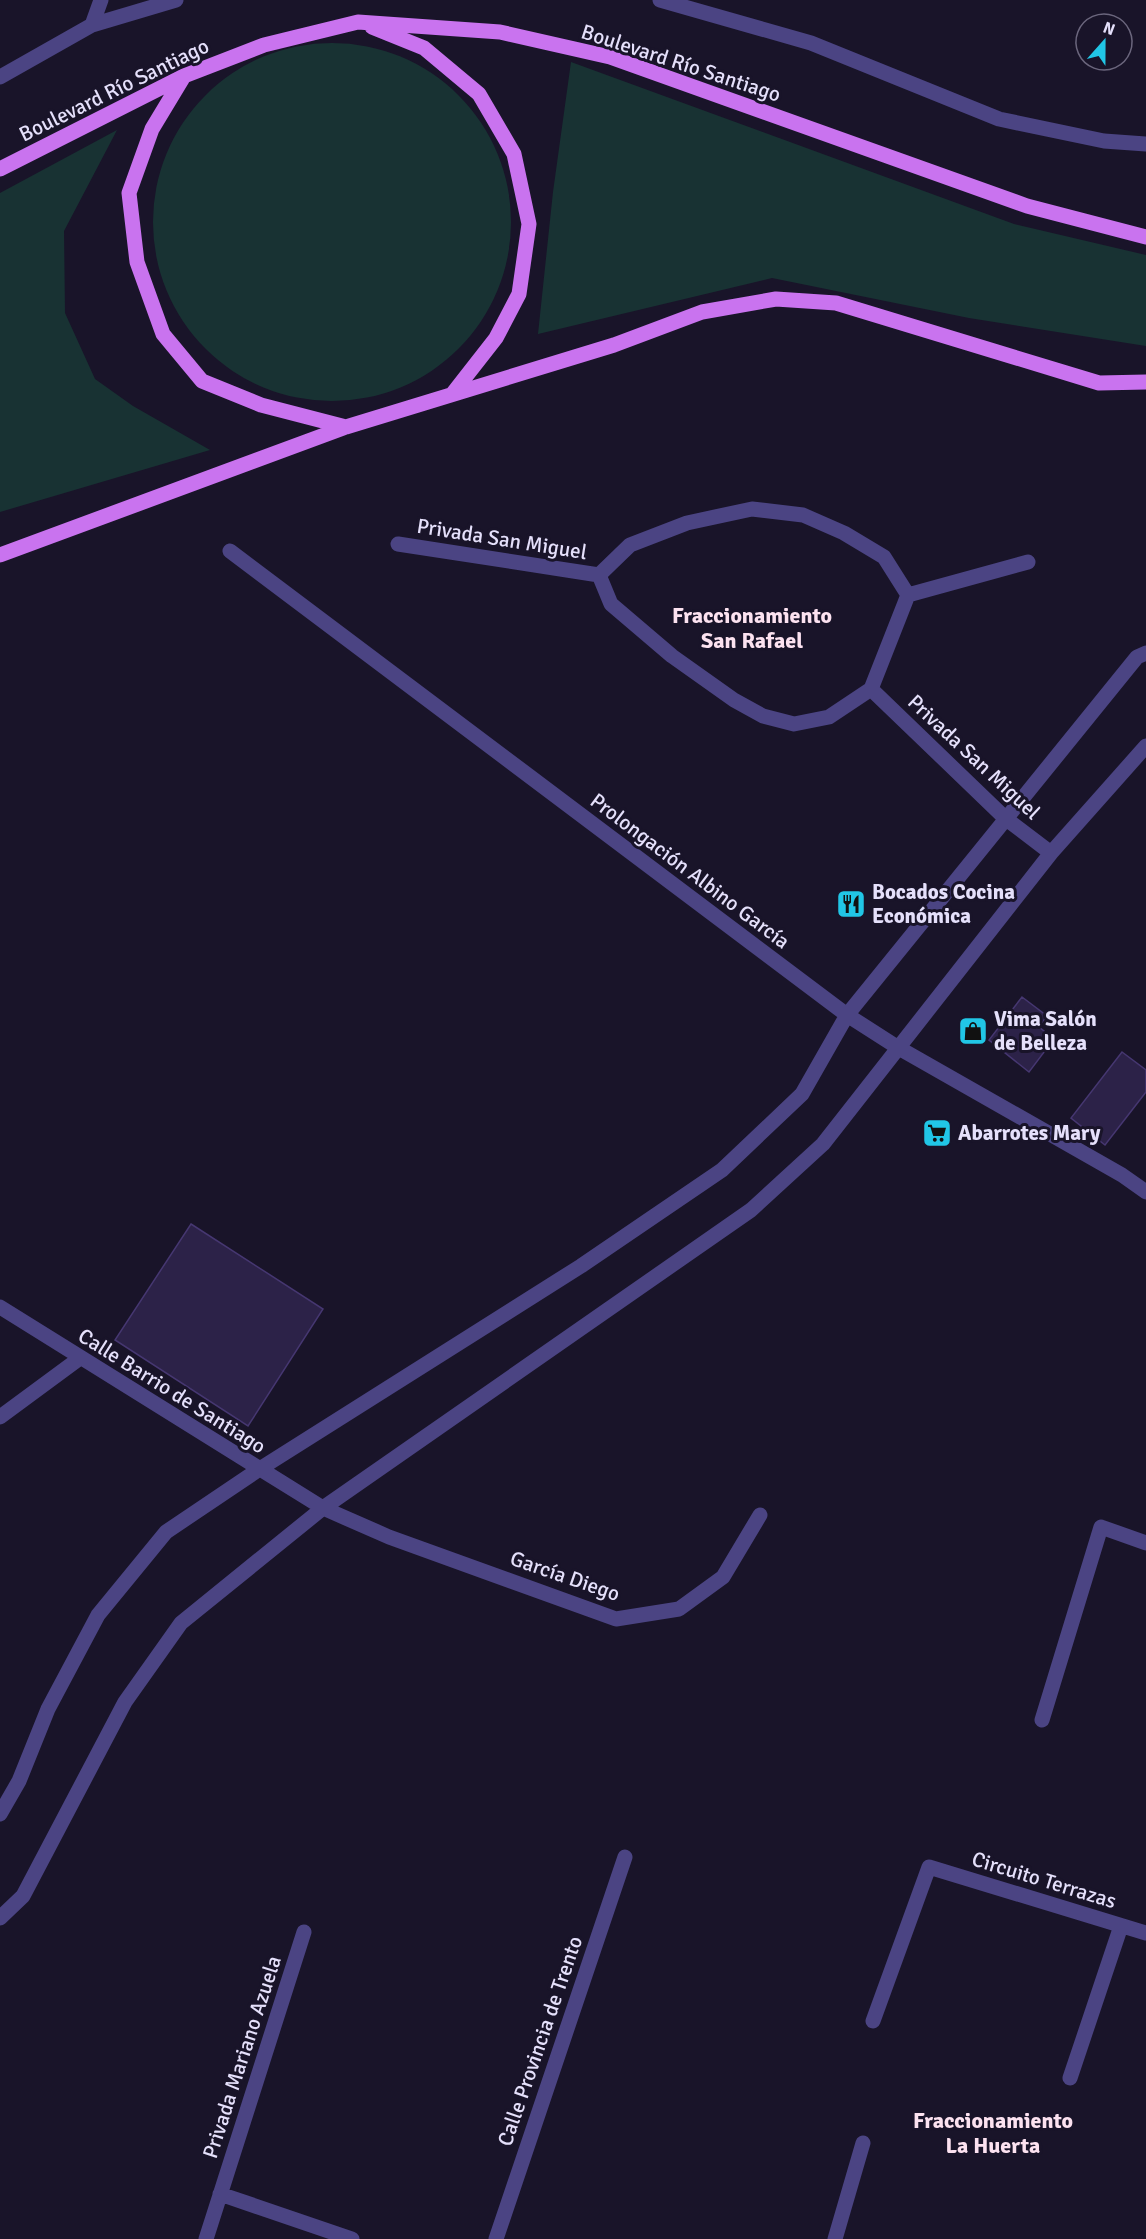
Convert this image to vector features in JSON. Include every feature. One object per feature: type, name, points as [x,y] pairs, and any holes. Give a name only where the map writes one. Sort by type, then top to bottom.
[{"type":"main road","name":"Boulevard Río Santiago","points":[[0,169],[184,76],[264,45],[358,22],[500,32],[610,57],[1027,206],[1146,237]]},
{"type":"main road","points":[[358,22],[424,48],[470,86],[479,94],[514,154],[529,224],[519,294],[496,338],[453,393]]},
{"type":"main road","points":[[184,76],[152,129],[129,193],[137,262],[163,334],[202,381],[261,405],[346,427]]},
{"type":"main road","points":[[0,555],[346,427],[614,345],[702,312],[776,298],[836,303],[1099,383],[1146,382]]},
{"type":"street","points":[[92,24],[101,0]]},
{"type":"street","points":[[0,77],[92,24],[176,0]]},
{"type":"street","points":[[660,0],[811,43],[999,119],[1104,141],[1146,144]]},
{"type":"street","name":"Privada San Miguel","points":[[599,575],[630,545],[687,523],[752,509],[803,515],[844,533],[884,557],[908,595]]},
{"type":"street","name":"Privada San Miguel","points":[[398,544],[599,575]]},
{"type":"street","name":"Prolongación Albino García","points":[[230,551],[847,1015],[897,1047],[1122,1175],[1146,1192]]},
{"type":"street","points":[[871,689],[908,595],[1028,562]]},
{"type":"street","name":"Privada San Miguel","points":[[599,575],[611,604],[672,656],[734,700],[763,716],[794,724],[829,717],[871,689],[1005,818],[1050,853]]},
{"type":"street","points":[[0,1814],[20,1781],[48,1709],[98,1616],[166,1532],[258,1470],[581,1266],[723,1170],[802,1094],[847,1015],[1137,657],[1146,653]]},
{"type":"street","points":[[0,1918],[23,1896],[125,1702],[181,1623],[323,1508],[751,1210],[823,1144],[1050,853],[1146,746]]},
{"type":"street","points":[[1122,1175],[1146,1178]]},
{"type":"street","name":"Calle Barrio de Santiago","points":[[0,1307],[258,1470],[323,1508]]},
{"type":"street","points":[[0,1417],[80,1358]]},
{"type":"street","name":"García Diego","points":[[323,1508],[389,1537],[616,1619],[679,1609],[723,1577],[760,1515]]},
{"type":"street","points":[[1042,1720],[1101,1527],[1146,1543]]},
{"type":"street","name":"Calle Provincia de Trento","points":[[495,2239],[625,1857]]},
{"type":"street","name":"Circuito Terrazas","points":[[873,2021],[929,1867],[1146,1933]]},
{"type":"street","points":[[1070,2078],[1121,1926]]},
{"type":"street","name":"Privada Mariano Azuela","points":[[206,2239],[304,1932]]},
{"type":"street","points":[[835,2239],[863,2143]]},
{"type":"street","points":[[220,2194],[352,2239]]},
{"type":"green space","points":[[332,43],[367,47],[400,57],[431,73],[458,96],[481,123],[497,154],[507,187],[511,222],[507,257],[497,290],[481,321],[458,348],[431,371],[400,387],[367,397],[332,401],[297,397],[264,387],[233,371],[206,348],[183,321],[167,290],[157,257],[153,222],[157,187],[167,154],[183,123],[206,96],[233,73],[264,57],[297,47]]},
{"type":"green space","points":[[571,62],[1014,224],[1146,255],[1146,346],[969,318],[772,278],[538,334],[553,192]]},
{"type":"green space","points":[[117,130],[64,231],[65,313],[95,379],[133,406],[210,450],[0,512],[0,193]]},
{"type":"building","points":[[1022,997],[1047,1016],[1039,1027],[1054,1039],[1029,1072],[989,1040]]},
{"type":"building","points":[[1122,1052],[1146,1070],[1146,1092],[1105,1145],[1071,1118]]},
{"type":"building","points":[[191,1224],[323,1309],[248,1426],[115,1340]]},
{"type":"place","name":"Bocados Cocina Económica","points":[[851,904]]},
{"type":"place","name":"Vima Salón de Belleza","points":[[973,1031]]},
{"type":"place","name":"Abarrotes Mary","points":[[937,1133]]},
{"type":"district","name":"Fraccionamiento San Rafael","points":[[752,628]]},
{"type":"district","name":"Fraccionamiento La Huerta","points":[[993,2132]]}]
